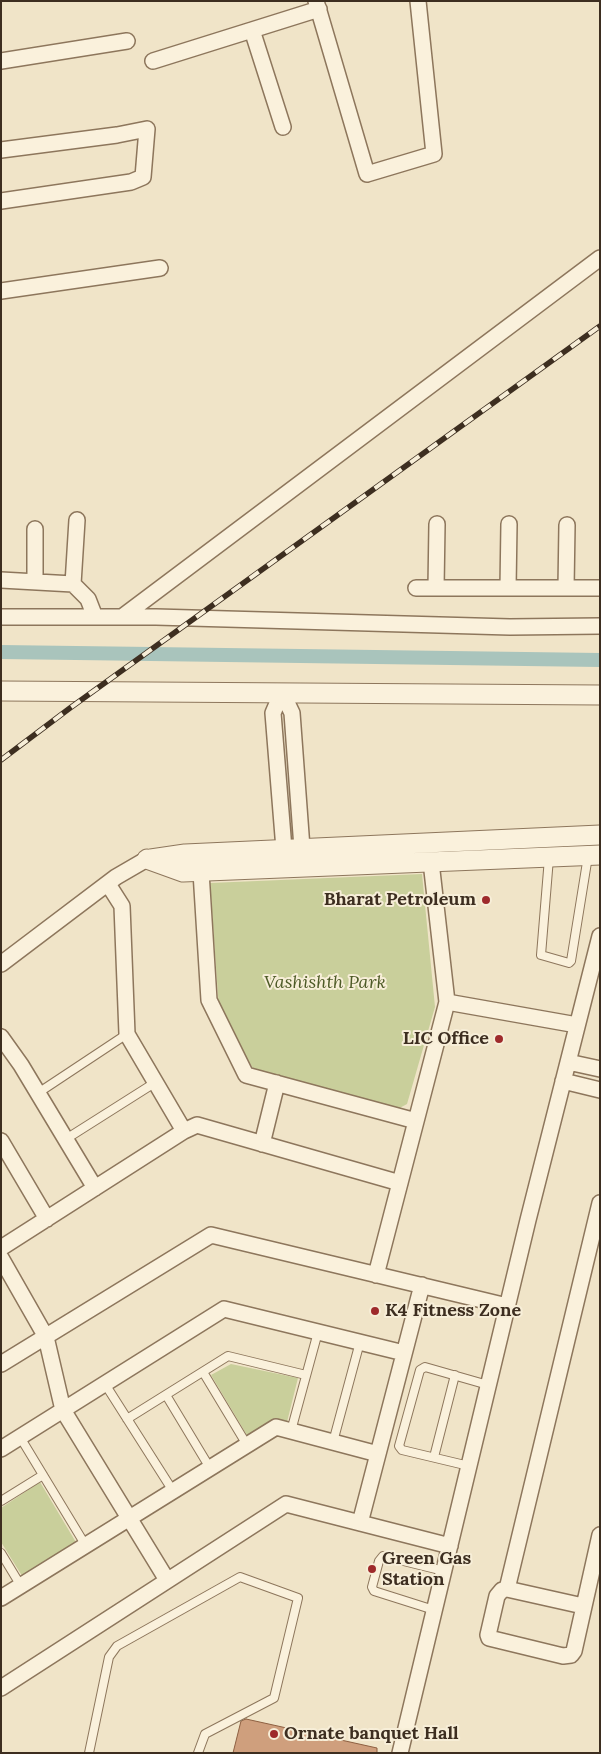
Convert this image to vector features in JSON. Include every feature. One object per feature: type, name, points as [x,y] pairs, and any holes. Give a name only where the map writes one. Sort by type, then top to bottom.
[{"type":"street","points":[[152,61],[252,30],[317,5],[367,174],[434,154],[418,1]]},
{"type":"street","points":[[252,30],[283,127]]},
{"type":"street","points":[[1,61],[127,41]]},
{"type":"street","points":[[1,150],[117,135],[147,129],[143,177],[131,182],[1,201]]},
{"type":"street","points":[[122,617],[600,258]]},
{"type":"street","points":[[1,291],[160,268]]},
{"type":"street","points":[[72,584],[76,520]]},
{"type":"street","points":[[436,588],[437,524]]},
{"type":"street","points":[[508,588],[509,524]]},
{"type":"street","points":[[566,588],[567,524]]},
{"type":"street","points":[[35,529],[35,582]]},
{"type":"street","points":[[1,580],[72,584],[88,599],[94,617]]},
{"type":"street","points":[[416,588],[600,588]]},
{"type":"street","points":[[1,617],[122,617],[510,627],[600,626]]},
{"type":"street","points":[[1,691],[600,695]]},
{"type":"street","points":[[282,692],[292,713],[293,848],[291,868]]},
{"type":"street","points":[[1,964],[108,884],[147,859],[185,854],[293,848],[600,835]]},
{"type":"street","points":[[147,859],[184,872],[201,872],[594,856]]},
{"type":"street","points":[[376,1274],[447,1002],[431,862]]},
{"type":"street","points":[[201,872],[209,1000],[246,1075],[416,1122]]},
{"type":"street","points":[[108,884],[122,906],[127,1034],[184,1131]]},
{"type":"street","points":[[400,1753],[488,1385],[600,936]]},
{"type":"street","points":[[447,1002],[577,1026]]},
{"type":"street","points":[[1,1037],[21,1065],[95,1188]]},
{"type":"street","points":[[568,1062],[600,1069]]},
{"type":"street","points":[[563,1081],[600,1090]]},
{"type":"street","points":[[262,1144],[277,1083]]},
{"type":"street","points":[[1,1248],[184,1131],[197,1125],[400,1182]]},
{"type":"street","points":[[1,1141],[47,1219]]},
{"type":"street","points":[[507,1590],[600,1204]]},
{"type":"street","points":[[1,1364],[211,1235],[508,1306]]},
{"type":"street","points":[[1,1258],[6,1276],[46,1337],[62,1410],[167,1580]]},
{"type":"street","points":[[360,1523],[422,1285]]},
{"type":"street","points":[[1,1449],[224,1309],[404,1353]]},
{"type":"street","points":[[1,1598],[276,1427],[378,1454]]},
{"type":"street","points":[[1,1688],[286,1504],[450,1546]]},
{"type":"street","points":[[583,1606],[502,1590],[497,1596],[488,1635],[489,1638],[564,1656],[571,1655],[574,1650],[600,1535]]},
{"type":"lane","points":[[549,857],[541,954],[569,962],[571,961],[594,856]]},
{"type":"lane","points":[[38,1093],[127,1034]]},
{"type":"lane","points":[[66,1139],[156,1082]]},
{"type":"lane","points":[[291,1431],[318,1332]]},
{"type":"lane","points":[[334,1442],[360,1342]]},
{"type":"lane","points":[[127,1419],[228,1356],[306,1375]]},
{"type":"lane","points":[[469,1466],[402,1450],[399,1446],[420,1370],[425,1367],[488,1385]]},
{"type":"lane","points":[[203,1372],[247,1445]]},
{"type":"lane","points":[[434,1457],[455,1375]]},
{"type":"lane","points":[[105,1384],[173,1491]]},
{"type":"lane","points":[[166,1395],[210,1468]]},
{"type":"lane","points":[[20,1438],[86,1546]]},
{"type":"lane","points":[[1,1501],[43,1476]]},
{"type":"lane","points":[[1,1553],[22,1586]]},
{"type":"lane","points":[[434,1610],[374,1590],[372,1587],[378,1561],[383,1556],[444,1571]]},
{"type":"lane","points":[[89,1753],[109,1657],[116,1646],[240,1577],[298,1598],[274,1698],[205,1734],[198,1753]]},
{"type":"green space","name":"Vashishth Park","points":[[422,874],[435,1007],[407,1104],[394,1111],[255,1072],[219,1009],[210,883]]},
{"type":"green space","points":[[231,1364],[298,1378],[287,1422],[248,1437],[211,1375]]},
{"type":"green space","points":[[40,1482],[77,1544],[24,1579],[1,1542],[1,1508]]},
{"type":"building","name":"Ornate banquet Hall","points":[[246,1719],[377,1748],[377,1753],[233,1753],[241,1721]]},
{"type":"waterway","points":[[1,652],[600,660]]},
{"type":"railway","points":[[1,760],[70,708],[600,326]]},
{"type":"place","name":"Bharat Petroleum","points":[[486,900]]},
{"type":"place","name":"LIC Office","points":[[499,1039]]},
{"type":"place","name":"K4 Fitness Zone","points":[[375,1311]]},
{"type":"place","name":"Green Gas Station","points":[[372,1569]]},
{"type":"place","name":"Ornate banquet Hall","points":[[274,1734]]}]
